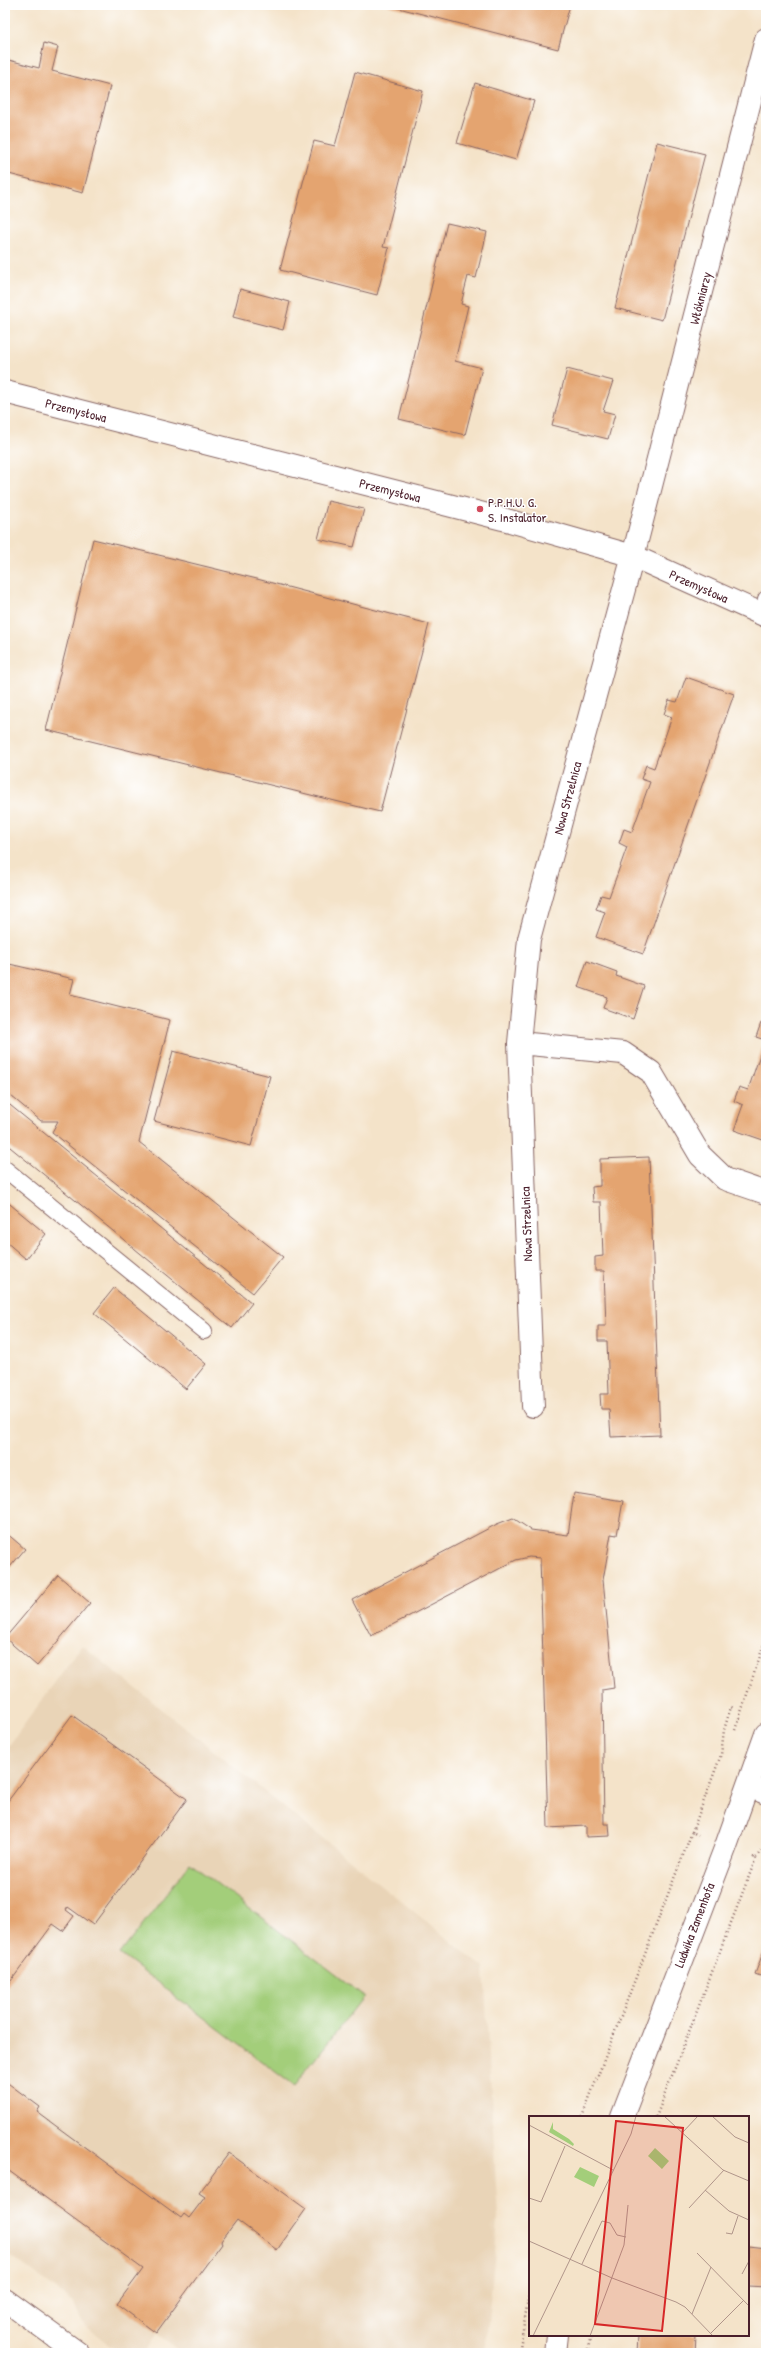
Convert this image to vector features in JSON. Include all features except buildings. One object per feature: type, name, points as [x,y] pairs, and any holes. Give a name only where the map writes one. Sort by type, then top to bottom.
[{"type":"street","name":"Włókniarzy","points":[[633,556],[766,39]]},
{"type":"street","name":"Przemysłowa","points":[[5,392],[503,519],[633,556],[764,610]]},
{"type":"street","name":"Nowa Strzelnica","points":[[533,1406],[519,1043],[529,939],[633,556]]},
{"type":"street","points":[[519,1043],[623,1053],[651,1072],[700,1155],[724,1179],[766,1193]]},
{"type":"street","name":"Ludwika Zamenhofa","points":[[622,2116],[757,1790],[766,1734]]},
{"type":"street","points":[[5,2300],[78,2353]]},
{"type":"street","points":[[555,2353],[558,2336]]},
{"type":"lane","points":[[5,1169],[204,1331]]},
{"type":"path","points":[[582,2116],[721,1755],[724,1730],[731,1707],[735,1709]]},
{"type":"path","points":[[692,1832],[701,1836]]},
{"type":"path","points":[[656,2116],[756,1858],[766,1844]]},
{"type":"path","points":[[749,1856],[756,1858]]},
{"type":"path","points":[[519,2353],[529,2294]]},
{"type":"path","points":[[587,2353],[591,2336]]},
{"type":"shaded area","points":[[82,1645],[484,1968],[498,2221],[485,2353],[183,2353],[157,2334],[144,2353],[119,2353],[81,2322],[74,2303],[5,2251],[5,1751]]},
{"type":"green space","points":[[190,1863],[364,1996],[294,2086],[120,1954]]},
{"type":"place","name":"P.P.H.U. G. S. Instalator","points":[[480,509]]}]
